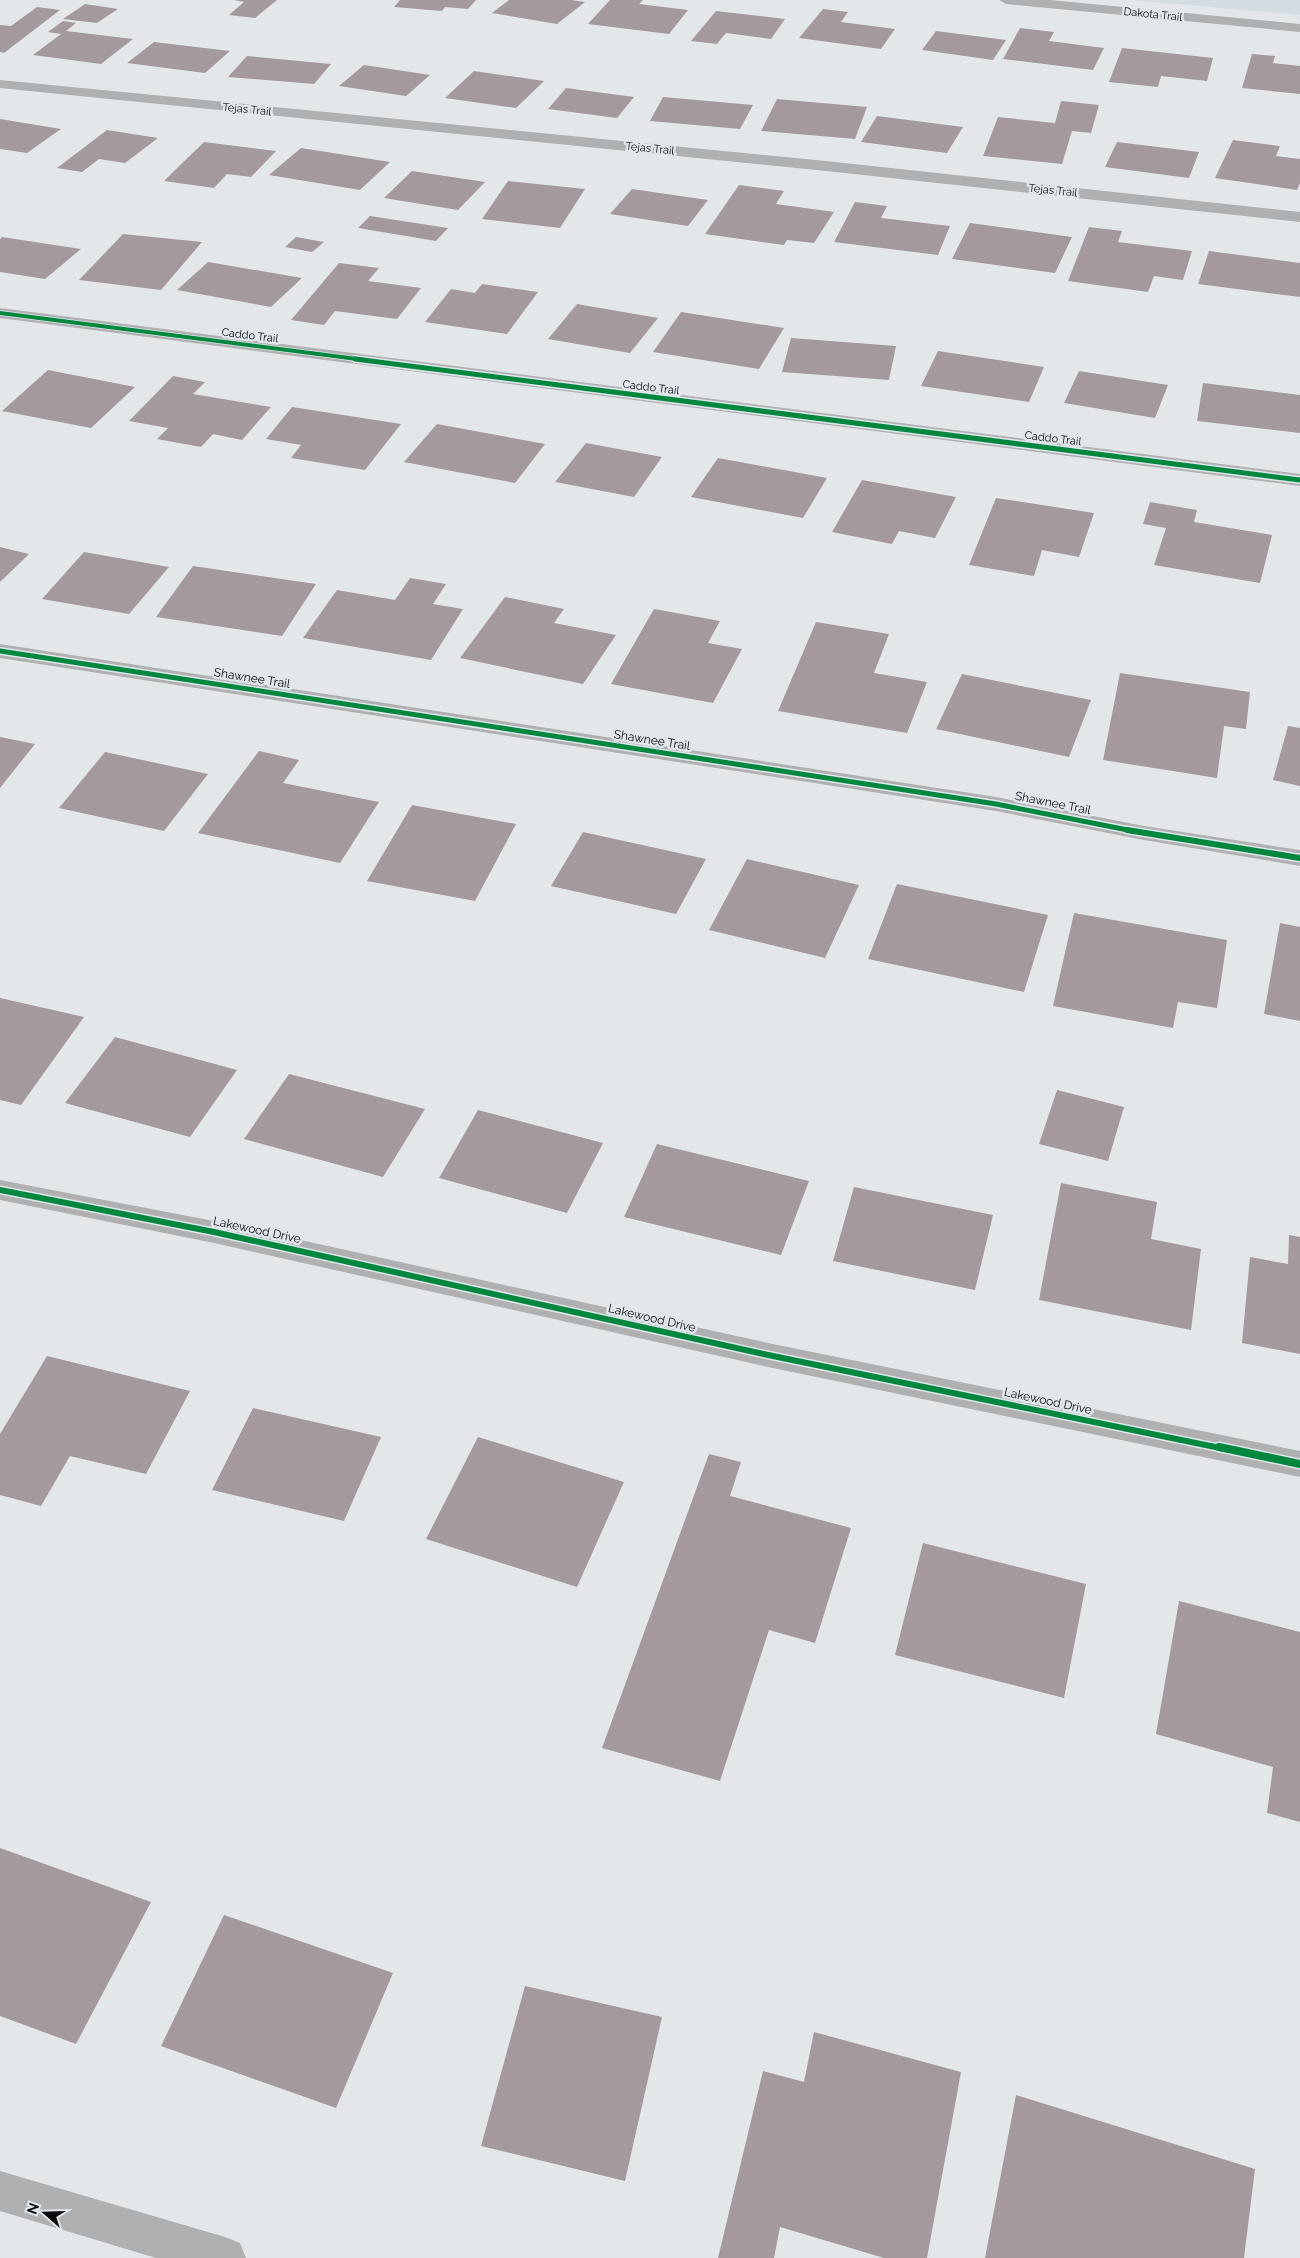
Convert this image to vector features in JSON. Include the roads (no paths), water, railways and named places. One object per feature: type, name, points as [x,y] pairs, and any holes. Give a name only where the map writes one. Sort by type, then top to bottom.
[{"type":"street","name":"Dakota Trail","points":[[1006,0],[1099,4],[1300,28]]},
{"type":"street","name":"Tejas Trail","points":[[0,84],[816,165],[1300,217]]},
{"type":"street","name":"Caddo Trail","points":[[0,313],[1300,480]]},
{"type":"street","name":"Shawnee Trail","points":[[0,651],[996,804],[1144,833],[1300,858]]},
{"type":"street","name":"Lakewood Drive","points":[[0,1190],[214,1232],[768,1355],[1300,1464]]},
{"type":"street","points":[[0,2191],[225,2258]]}]
